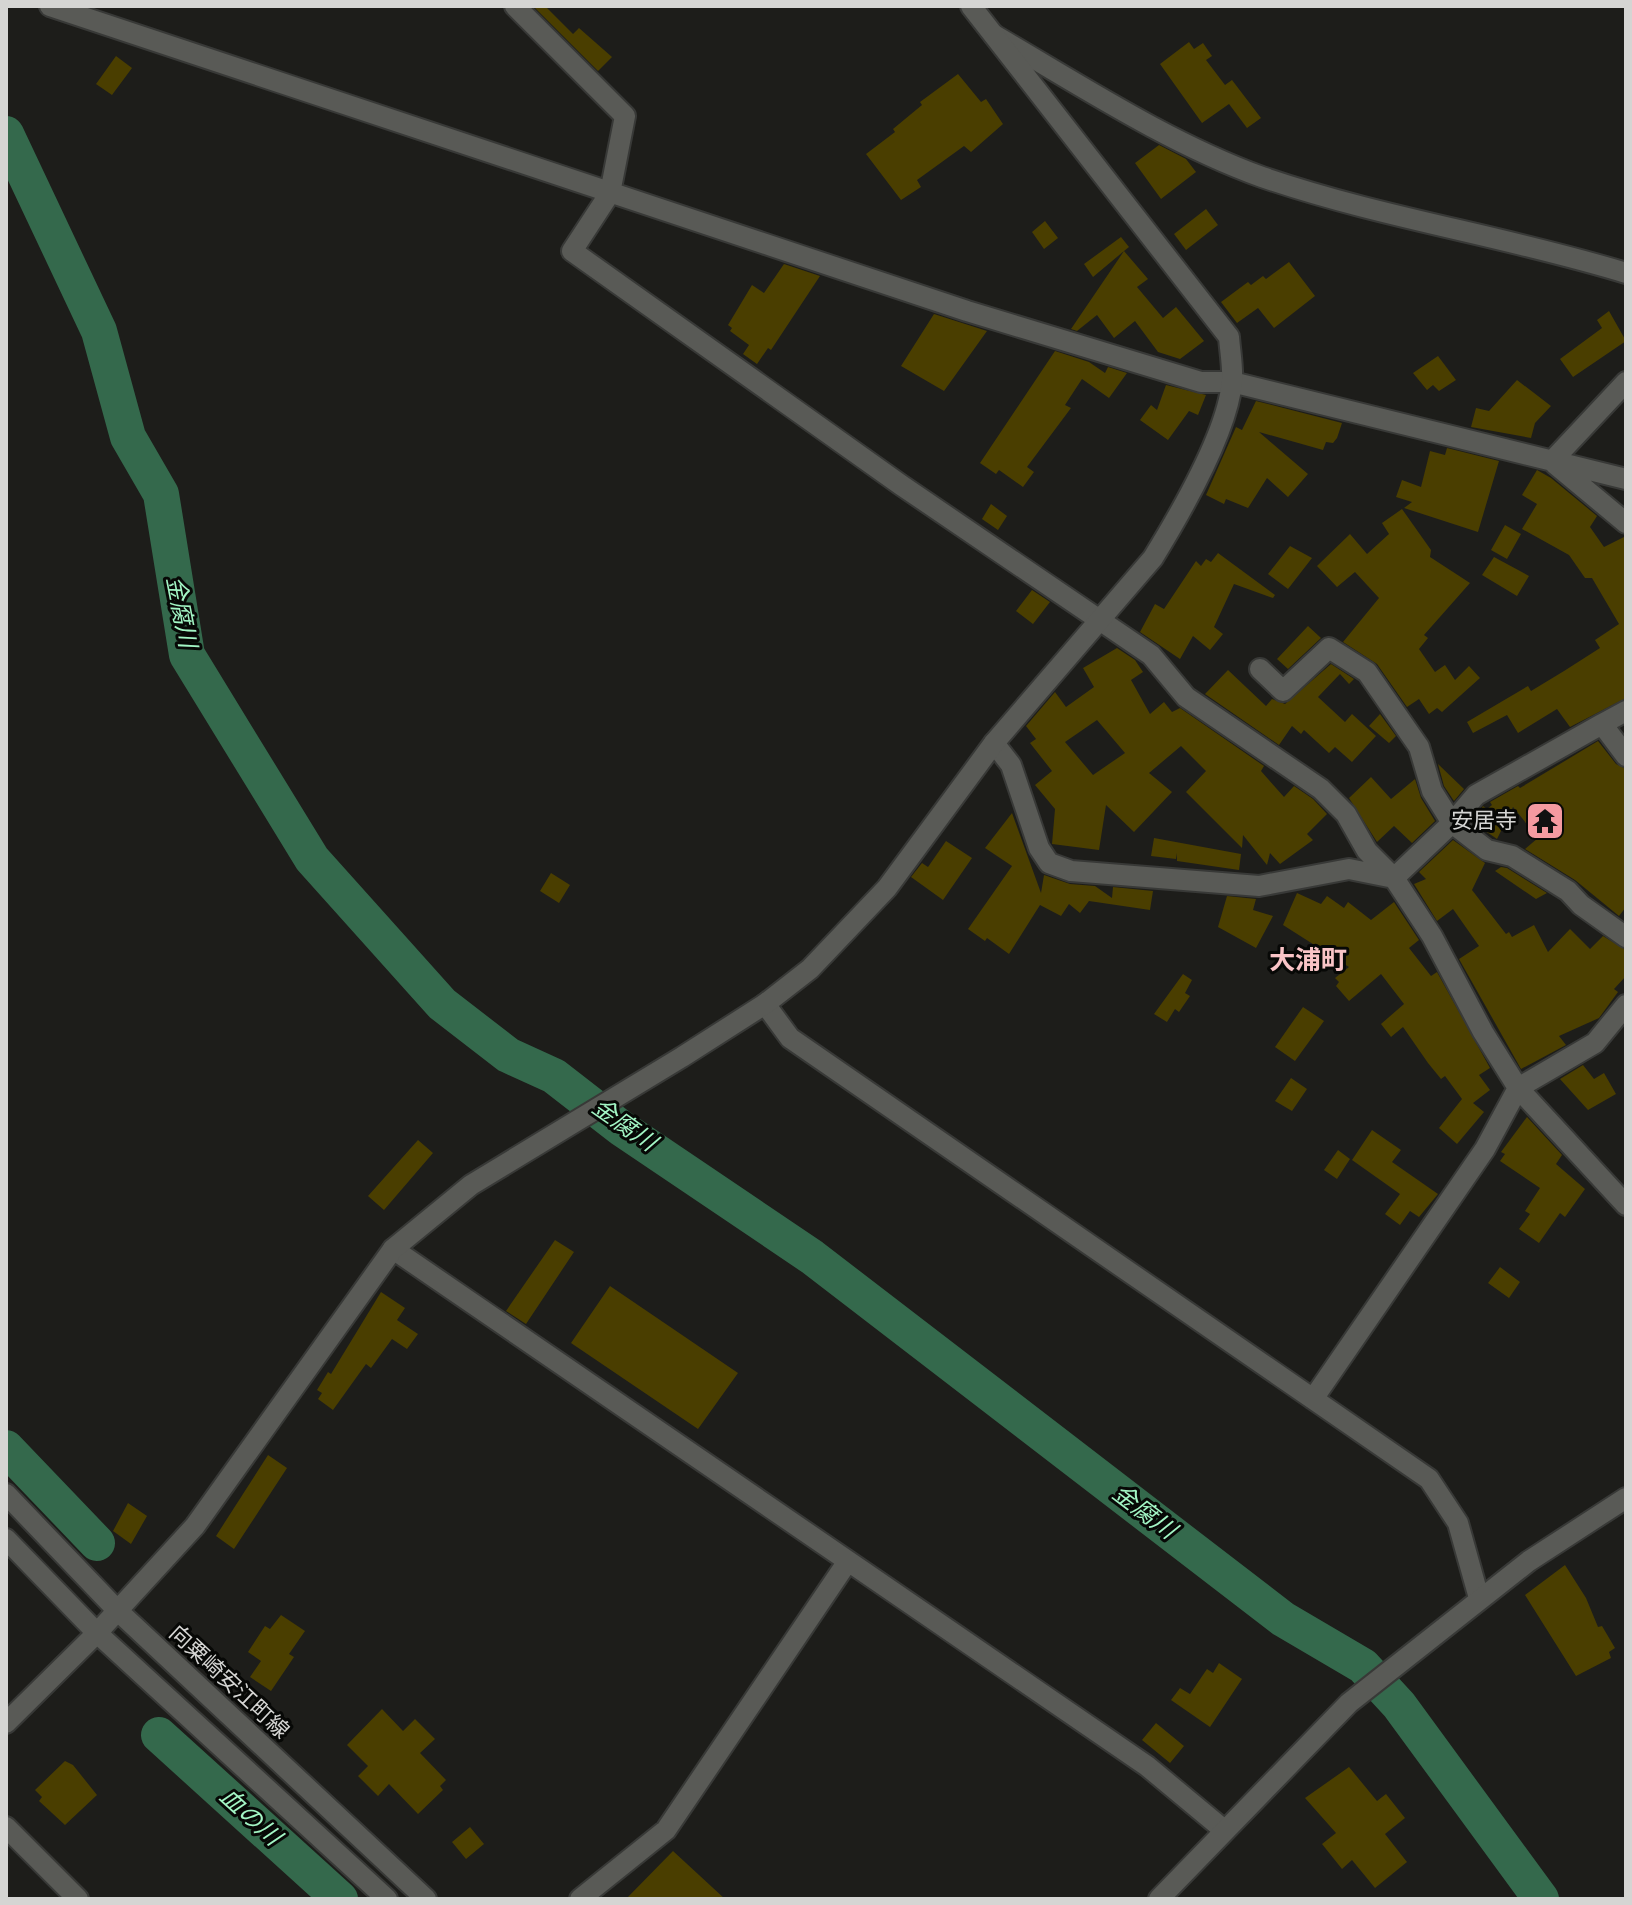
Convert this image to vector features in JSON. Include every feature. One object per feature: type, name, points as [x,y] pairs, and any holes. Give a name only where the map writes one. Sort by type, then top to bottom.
[{"type":"street","points":[[50,6],[967,311],[1201,382],[1232,382],[1626,479]]},
{"type":"street","points":[[515,6],[625,116],[610,193],[572,251],[901,485],[1151,655],[1186,697],[1321,789],[1346,814],[1367,851],[1394,878],[1432,936],[1483,1032],[1518,1088],[1626,1205]]},
{"type":"street","points":[[6,1723],[97,1633],[195,1526],[393,1249],[471,1185],[765,1004],[810,969],[887,888],[994,743],[1153,558],[1172,527],[1207,454],[1232,382],[1229,337],[971,6]]},
{"type":"street","points":[[992,33],[1115,106],[1258,175],[1313,194],[1626,273]]},
{"type":"street","points":[[1552,461],[1626,382]]},
{"type":"street","points":[[1552,461],[1626,523]]},
{"type":"street","points":[[1260,669],[1283,691],[1329,648],[1367,672],[1419,747],[1432,791],[1452,823],[1487,850],[1512,856],[1568,891],[1581,905],[1626,937]]},
{"type":"street","points":[[1394,878],[1452,823],[1476,795],[1626,711]]},
{"type":"street","points":[[1602,724],[1626,756]]},
{"type":"street","points":[[994,743],[1011,765],[1039,848],[1049,863],[1060,867],[1259,886],[1349,869],[1394,878]]},
{"type":"street","points":[[765,1004],[790,1038],[1429,1479],[1458,1523],[1479,1598]]},
{"type":"street","points":[[1313,1399],[1485,1149],[1518,1088],[1595,1043],[1626,1005]]},
{"type":"street","points":[[393,1249],[1147,1766],[1224,1830]]},
{"type":"street","name":"向粟崎安江町線","points":[[6,1494],[118,1611],[426,1899]]},
{"type":"street","points":[[1159,1899],[1349,1703],[1479,1598],[1626,1498]]},
{"type":"street","points":[[6,1539],[97,1633],[387,1899]]},
{"type":"street","points":[[580,1899],[666,1830],[848,1561]]},
{"type":"street","points":[[6,1827],[78,1899]]},
{"type":"building","points":[[533,6],[545,6],[573,34],[579,28],[612,57],[598,71]]},
{"type":"building","points":[[1189,42],[1194,49],[1203,43],[1212,56],[1206,60],[1225,85],[1232,80],[1261,118],[1247,128],[1229,104],[1202,123],[1160,64]]},
{"type":"building","points":[[116,56],[132,68],[112,95],[96,84]]},
{"type":"building","points":[[958,74],[981,102],[986,99],[1003,124],[971,152],[964,146],[917,180],[921,187],[901,200],[866,154],[895,132],[893,129],[922,105],[920,102]]},
{"type":"building","points":[[1159,145],[1186,159],[1196,172],[1161,199],[1135,163]]},
{"type":"building","points":[[1206,209],[1218,225],[1186,250],[1174,234]]},
{"type":"building","points":[[1045,221],[1058,238],[1044,249],[1032,232]]},
{"type":"building","points":[[1121,237],[1129,247],[1093,277],[1084,264]]},
{"type":"building","points":[[1124,251],[1148,279],[1137,287],[1163,318],[1176,307],[1204,341],[1180,359],[1158,352],[1135,321],[1114,338],[1097,315],[1077,331],[1071,329]]},
{"type":"building","points":[[1289,262],[1315,296],[1274,328],[1258,308],[1237,323],[1221,302],[1248,282],[1251,285],[1263,276],[1266,279]]},
{"type":"building","points":[[784,264],[820,276],[771,350],[768,348],[757,364],[743,354],[749,345],[730,331],[732,328],[728,325],[752,285],[764,293]]},
{"type":"building","points":[[1609,311],[1626,341],[1573,377],[1560,359],[1602,328],[1597,320]]},
{"type":"building","points":[[934,314],[987,331],[944,391],[901,366]]},
{"type":"building","points":[[1055,351],[1089,362],[1105,373],[1108,367],[1127,373],[1109,398],[1082,379],[1065,405],[1071,408],[1027,467],[1034,472],[1023,487],[999,470],[996,474],[980,463]]},
{"type":"building","points":[[1438,356],[1456,380],[1439,391],[1433,385],[1427,390],[1413,373]]},
{"type":"building","points":[[1517,380],[1551,406],[1535,423],[1531,438],[1471,427],[1476,408],[1489,411]]},
{"type":"building","points":[[1166,385],[1206,395],[1198,415],[1189,411],[1168,440],[1140,420],[1151,405],[1157,410]]},
{"type":"building","points":[[1256,401],[1342,423],[1337,438],[1333,443],[1326,442],[1323,450],[1259,432],[1308,474],[1288,497],[1267,478],[1248,508],[1226,499],[1224,504],[1206,495],[1236,427],[1242,430]]},
{"type":"building","points":[[1447,448],[1499,461],[1478,532],[1404,508],[1412,502],[1396,497],[1402,480],[1421,487],[1430,451],[1445,455]]},
{"type":"building","points":[[1537,470],[1597,516],[1590,527],[1604,547],[1626,536],[1626,698],[1570,727],[1557,709],[1518,733],[1507,715],[1473,733],[1467,722],[1528,686],[1531,691],[1600,648],[1595,640],[1619,624],[1592,578],[1585,578],[1569,555],[1522,529],[1537,504],[1522,495]]},
{"type":"building","points":[[991,504],[1007,516],[998,530],[982,519]]},
{"type":"building","points":[[1402,509],[1431,550],[1430,557],[1470,583],[1424,635],[1428,638],[1419,649],[1435,672],[1445,665],[1455,680],[1469,666],[1480,678],[1442,712],[1437,708],[1429,714],[1419,699],[1407,707],[1377,664],[1343,642],[1379,598],[1355,572],[1337,587],[1317,566],[1350,534],[1367,554],[1389,534],[1382,523]]},
{"type":"building","points":[[1505,525],[1521,534],[1507,559],[1491,550]]},
{"type":"building","points":[[1290,546],[1312,558],[1288,589],[1268,574]]},
{"type":"building","points":[[1218,553],[1275,595],[1273,598],[1234,584],[1214,627],[1223,634],[1210,650],[1193,636],[1180,659],[1140,632],[1155,604],[1164,609],[1196,561],[1201,566],[1206,559],[1211,562]]},
{"type":"building","points":[[1494,557],[1529,576],[1517,596],[1482,575]]},
{"type":"building","points":[[1032,590],[1050,602],[1033,624],[1016,611]]},
{"type":"building","points":[[1308,626],[1321,638],[1288,669],[1277,659]]},
{"type":"building","points":[[1117,648],[1135,660],[1143,672],[1131,680],[1150,714],[1164,702],[1172,712],[1180,708],[1264,766],[1261,771],[1284,797],[1294,786],[1313,799],[1327,814],[1307,834],[1313,840],[1280,864],[1270,853],[1267,865],[1243,835],[1242,848],[1186,792],[1206,771],[1181,746],[1149,773],[1172,792],[1134,832],[1106,805],[1099,850],[1052,844],[1055,809],[1035,785],[1052,771],[1030,743],[1036,739],[1026,726],[1055,692],[1066,707],[1094,687],[1083,668]],"holes":[[[1097,720],[1125,753],[1093,775],[1065,742]]]},
{"type":"building","points":[[1331,664],[1354,679],[1349,684],[1340,674],[1318,697],[1345,722],[1352,714],[1376,736],[1352,762],[1335,747],[1329,753],[1304,730],[1301,734],[1292,726],[1279,745],[1205,694],[1228,670],[1266,706],[1272,699],[1285,704]]},
{"type":"building","points":[[1380,714],[1396,736],[1389,743],[1369,726]]},
{"type":"building","points":[[1598,741],[1616,764],[1626,769],[1626,907],[1619,916],[1575,880],[1525,849],[1538,838],[1513,807],[1497,839],[1471,821],[1483,806],[1487,809],[1492,805],[1490,802],[1518,786],[1520,788]]},
{"type":"building","points":[[1438,764],[1464,789],[1454,801],[1444,786]]},
{"type":"building","points":[[1371,777],[1391,799],[1415,779],[1421,798],[1435,821],[1412,843],[1394,826],[1377,842],[1349,798]]},
{"type":"building","points":[[1012,813],[1041,893],[1044,875],[1070,884],[1095,886],[1112,898],[1113,887],[1153,891],[1150,910],[1089,901],[1080,913],[1069,904],[1061,916],[1040,905],[1009,954],[987,938],[985,941],[968,929],[1012,866],[985,848]]},
{"type":"building","points":[[1154,838],[1241,854],[1239,870],[1177,861],[1177,853],[1176,859],[1151,856]]},
{"type":"building","points":[[1453,840],[1485,863],[1472,890],[1506,934],[1509,932],[1512,937],[1534,925],[1548,952],[1570,929],[1590,949],[1603,936],[1626,950],[1626,976],[1614,989],[1618,992],[1599,1018],[1559,1036],[1566,1045],[1521,1069],[1459,959],[1479,946],[1453,909],[1437,921],[1414,884],[1426,879],[1419,872]]},
{"type":"building","points":[[946,841],[972,858],[943,900],[911,877],[922,863],[928,867]]},
{"type":"building","points":[[1501,867],[1547,893],[1536,899],[1495,871]]},
{"type":"building","points":[[551,873],[570,885],[559,903],[540,891]]},
{"type":"building","points":[[1297,893],[1321,904],[1327,896],[1344,908],[1348,902],[1371,920],[1394,902],[1419,940],[1409,948],[1431,976],[1437,972],[1490,1068],[1479,1075],[1490,1090],[1473,1103],[1484,1112],[1457,1144],[1439,1128],[1462,1099],[1445,1076],[1441,1079],[1403,1027],[1391,1037],[1381,1024],[1404,1004],[1381,974],[1349,1001],[1336,986],[1339,982],[1335,978],[1349,967],[1283,925]]},
{"type":"building","points":[[1227,896],[1256,899],[1253,910],[1273,916],[1256,948],[1218,927]]},
{"type":"building","points":[[1183,974],[1192,980],[1185,993],[1190,996],[1179,1012],[1175,1009],[1167,1022],[1154,1014]]},
{"type":"building","points":[[1303,1007],[1324,1021],[1295,1061],[1275,1047]]},
{"type":"building","points":[[1583,1065],[1594,1079],[1604,1073],[1616,1094],[1588,1110],[1560,1079]]},
{"type":"building","points":[[1291,1078],[1307,1089],[1292,1111],[1275,1101]]},
{"type":"building","points":[[1527,1117],[1562,1155],[1556,1164],[1585,1189],[1565,1217],[1560,1213],[1539,1243],[1519,1229],[1530,1214],[1525,1211],[1540,1188],[1500,1161],[1505,1154],[1501,1152]]},
{"type":"building","points":[[1372,1130],[1401,1150],[1392,1162],[1438,1194],[1419,1217],[1410,1211],[1400,1225],[1385,1214],[1400,1194],[1352,1160]]},
{"type":"building","points":[[418,1140],[433,1153],[384,1210],[368,1196]]},
{"type":"building","points":[[1338,1150],[1350,1159],[1337,1179],[1324,1170]]},
{"type":"building","points":[[555,1240],[574,1252],[526,1324],[506,1311]]},
{"type":"building","points":[[1500,1267],[1520,1282],[1509,1298],[1488,1283]]},
{"type":"building","points":[[610,1286],[738,1373],[698,1429],[571,1343]]},
{"type":"building","points":[[381,1292],[405,1308],[397,1320],[418,1334],[407,1349],[392,1339],[371,1368],[366,1364],[333,1410],[318,1399],[322,1393],[317,1390],[328,1372],[331,1374]]},
{"type":"building","points":[[268,1455],[287,1468],[234,1549],[216,1536]]},
{"type":"building","points":[[128,1503],[147,1516],[131,1544],[113,1531]]},
{"type":"building","points":[[1565,1565],[1586,1598],[1598,1627],[1602,1626],[1615,1648],[1609,1652],[1611,1658],[1576,1676],[1525,1595]]},
{"type":"building","points":[[281,1615],[305,1631],[289,1654],[294,1657],[271,1691],[250,1677],[261,1661],[248,1652],[265,1626],[270,1629]]},
{"type":"building","points":[[1219,1663],[1242,1679],[1210,1727],[1171,1700],[1180,1688],[1190,1694],[1207,1669],[1213,1673]]},
{"type":"building","points":[[382,1709],[403,1731],[415,1719],[435,1739],[420,1753],[446,1780],[440,1786],[443,1790],[418,1814],[389,1784],[378,1796],[358,1776],[368,1766],[347,1745]]},
{"type":"building","points":[[1156,1723],[1184,1746],[1170,1763],[1142,1740]]},
{"type":"building","points":[[65,1761],[73,1765],[97,1795],[65,1825],[39,1801],[42,1797],[35,1790]]},
{"type":"building","points":[[1349,1767],[1377,1801],[1386,1794],[1405,1818],[1385,1834],[1407,1862],[1375,1888],[1352,1860],[1342,1869],[1322,1844],[1336,1833],[1305,1798]]},
{"type":"building","points":[[470,1827],[484,1844],[466,1859],[452,1842]]},
{"type":"building","points":[[673,1851],[725,1899],[626,1899]]},
{"type":"waterway","name":"金腐川","points":[[6,134],[99,331],[128,437],[161,494],[187,655],[312,859],[442,1004],[508,1055],[554,1076],[621,1128],[812,1257],[1283,1619],[1363,1666],[1399,1705],[1541,1899]]},
{"type":"waterway","name":"血の川","points":[[6,1448],[97,1543]]},
{"type":"waterway","name":"血の川","points":[[159,1735],[340,1899]]},
{"type":"place","name":"安居寺","points":[[1545,821]]},
{"type":"district","name":"大浦町","points":[[1308,960]]}]
